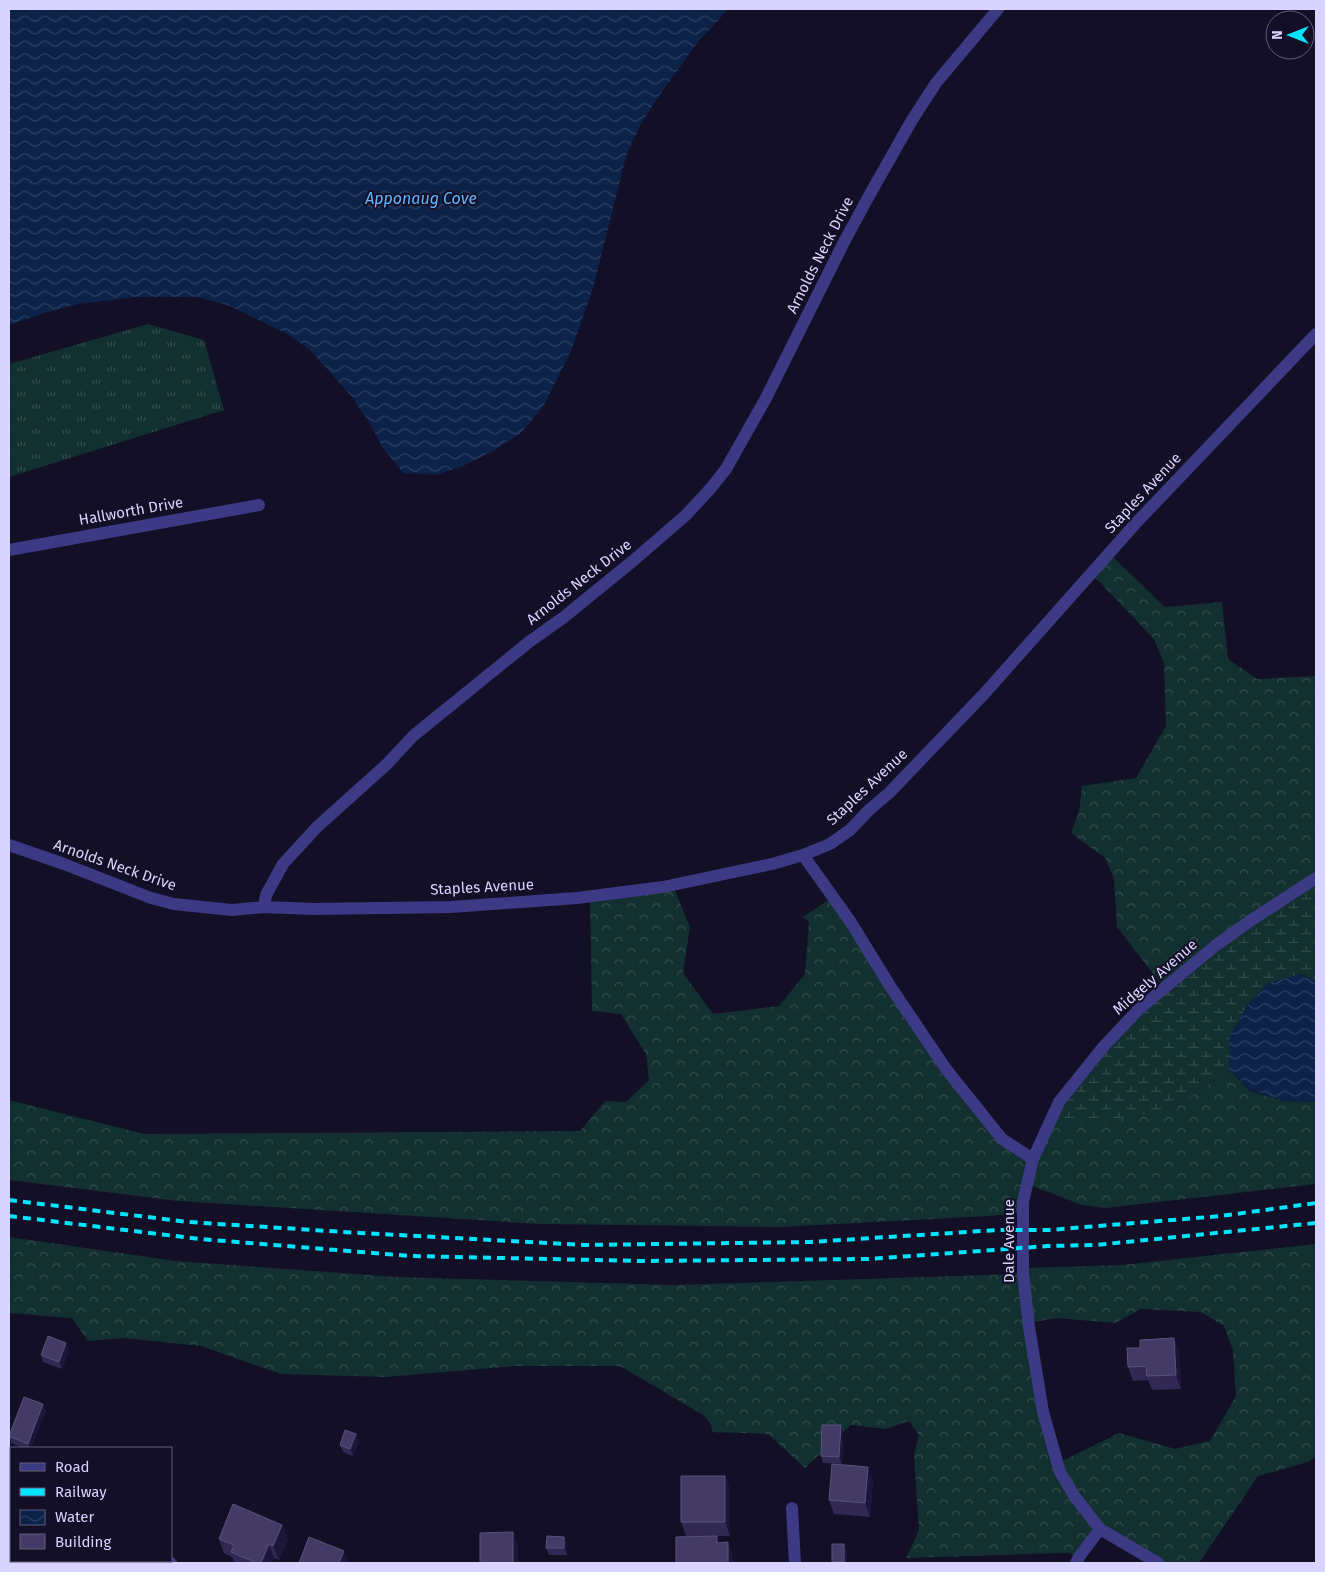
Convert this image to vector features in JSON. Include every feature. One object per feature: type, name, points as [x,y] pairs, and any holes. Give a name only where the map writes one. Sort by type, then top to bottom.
[{"type":"street","name":"Arnolds Neck Drive","points":[[9,845],[152,898],[174,904],[232,910],[264,907],[266,895],[282,864],[317,827],[387,764],[413,736],[521,648],[564,617],[634,560],[686,515],[710,489],[726,469],[770,390],[848,234],[912,120],[936,83],[998,9]]},
{"type":"street","name":"Staples Avenue","points":[[264,907],[313,909],[451,907],[576,898],[664,886],[772,864],[804,855],[830,844],[850,830],[889,793],[984,694],[1136,523],[1316,334]]},
{"type":"street","name":"Hallworth Drive","points":[[9,550],[259,505]]},
{"type":"street","points":[[804,855],[850,921],[890,986],[946,1068],[1002,1139],[1033,1159]]},
{"type":"street","name":"Midgely Avenue","points":[[1033,1159],[1059,1102],[1104,1046],[1139,1009],[1222,941],[1316,878]]},
{"type":"street","name":"Dale Avenue","points":[[1033,1159],[1024,1202],[1024,1273],[1043,1412],[1060,1472],[1075,1497],[1100,1529]]},
{"type":"street","points":[[792,1508],[794,1563]]},
{"type":"street","points":[[1076,1563],[1100,1529],[1158,1563]]},
{"type":"green space","points":[[148,324],[204,340],[224,410],[9,477],[9,364]]},
{"type":"green space","points":[[1112,556],[1165,607],[1222,602],[1228,659],[1257,679],[1316,676],[1316,873],[1167,981],[1160,983],[1117,927],[1114,878],[1105,858],[1071,833],[1079,812],[1082,786],[1136,778],[1166,726],[1164,664],[1154,639],[1091,573]]},
{"type":"green space","points":[[1316,873],[1316,981],[1301,974],[1268,983],[1246,1007],[1229,1039],[1230,1070],[1174,1108],[1103,1123],[1052,1121],[1160,983],[1167,981]]},
{"type":"green space","points":[[671,881],[690,927],[683,973],[713,1014],[779,1006],[805,974],[809,922],[803,917],[831,898],[991,1131],[1031,1155],[1050,1119],[1174,1108],[1230,1070],[1250,1091],[1284,1101],[1316,1102],[1316,1184],[1106,1208],[1082,1205],[1030,1185],[1022,1213],[781,1227],[541,1224],[178,1201],[9,1180],[9,1100],[144,1134],[580,1131],[605,1101],[626,1102],[649,1080],[646,1054],[621,1014],[592,1011],[590,895]]},
{"type":"green space","points":[[9,1237],[176,1261],[397,1277],[675,1285],[1020,1274],[1027,1268],[1122,1265],[1316,1244],[1316,1456],[1308,1462],[1258,1476],[1199,1563],[1159,1563],[1097,1528],[1075,1555],[1067,1553],[906,1558],[919,1530],[914,1455],[919,1435],[909,1421],[886,1429],[851,1425],[805,1468],[768,1434],[712,1432],[711,1424],[703,1415],[620,1366],[515,1366],[386,1377],[281,1374],[201,1346],[124,1338],[88,1341],[72,1318],[9,1313]],"holes":[[[1141,1309],[1201,1312],[1224,1326],[1233,1350],[1236,1396],[1210,1441],[1175,1449],[1119,1433],[1058,1463],[1028,1323],[1057,1318],[1115,1323]]]},
{"type":"water","name":"Apponaug Cove","points":[[9,9],[728,9],[698,42],[658,97],[641,124],[627,153],[593,288],[571,351],[543,407],[520,434],[493,451],[463,466],[436,475],[403,473],[383,448],[369,422],[352,397],[310,350],[287,334],[230,306],[197,297],[137,297],[78,304],[9,325]]},
{"type":"water","points":[[1301,974],[1316,981],[1316,1102],[1284,1101],[1250,1090],[1230,1070],[1229,1039],[1246,1007],[1268,983]]},
{"type":"building","points":[[48,1336],[66,1343],[59,1362],[41,1355]]},
{"type":"building","points":[[1174,1338],[1176,1375],[1147,1376],[1146,1366],[1128,1367],[1127,1348],[1140,1348],[1140,1340]]},
{"type":"building","points":[[24,1397],[43,1404],[28,1444],[9,1436]]},
{"type":"building","points":[[822,1425],[841,1425],[839,1457],[821,1456]]},
{"type":"building","points":[[345,1430],[356,1434],[350,1449],[340,1445]]},
{"type":"building","points":[[832,1464],[868,1467],[865,1503],[829,1500]]},
{"type":"building","points":[[681,1476],[725,1476],[725,1522],[681,1522]]},
{"type":"building","points":[[233,1504],[282,1525],[273,1546],[269,1544],[261,1563],[231,1552],[234,1545],[219,1539]]},
{"type":"building","points":[[513,1532],[513,1563],[480,1563],[480,1533]]},
{"type":"building","points":[[547,1536],[564,1537],[564,1548],[546,1548]]},
{"type":"building","points":[[717,1536],[717,1543],[728,1542],[728,1563],[676,1563],[676,1537]]},
{"type":"building","points":[[309,1537],[344,1551],[339,1563],[299,1563]]},
{"type":"building","points":[[832,1544],[844,1544],[844,1562],[832,1562]]},
{"type":"building","points":[[16,1562],[58,1562],[57,1563]]},
{"type":"railway","points":[[9,1200],[188,1222],[584,1245],[810,1242],[998,1230],[1049,1230],[1221,1216],[1316,1203]]},
{"type":"railway","points":[[9,1216],[200,1239],[410,1256],[641,1261],[869,1259],[1048,1246],[1096,1245],[1316,1223]]}]
